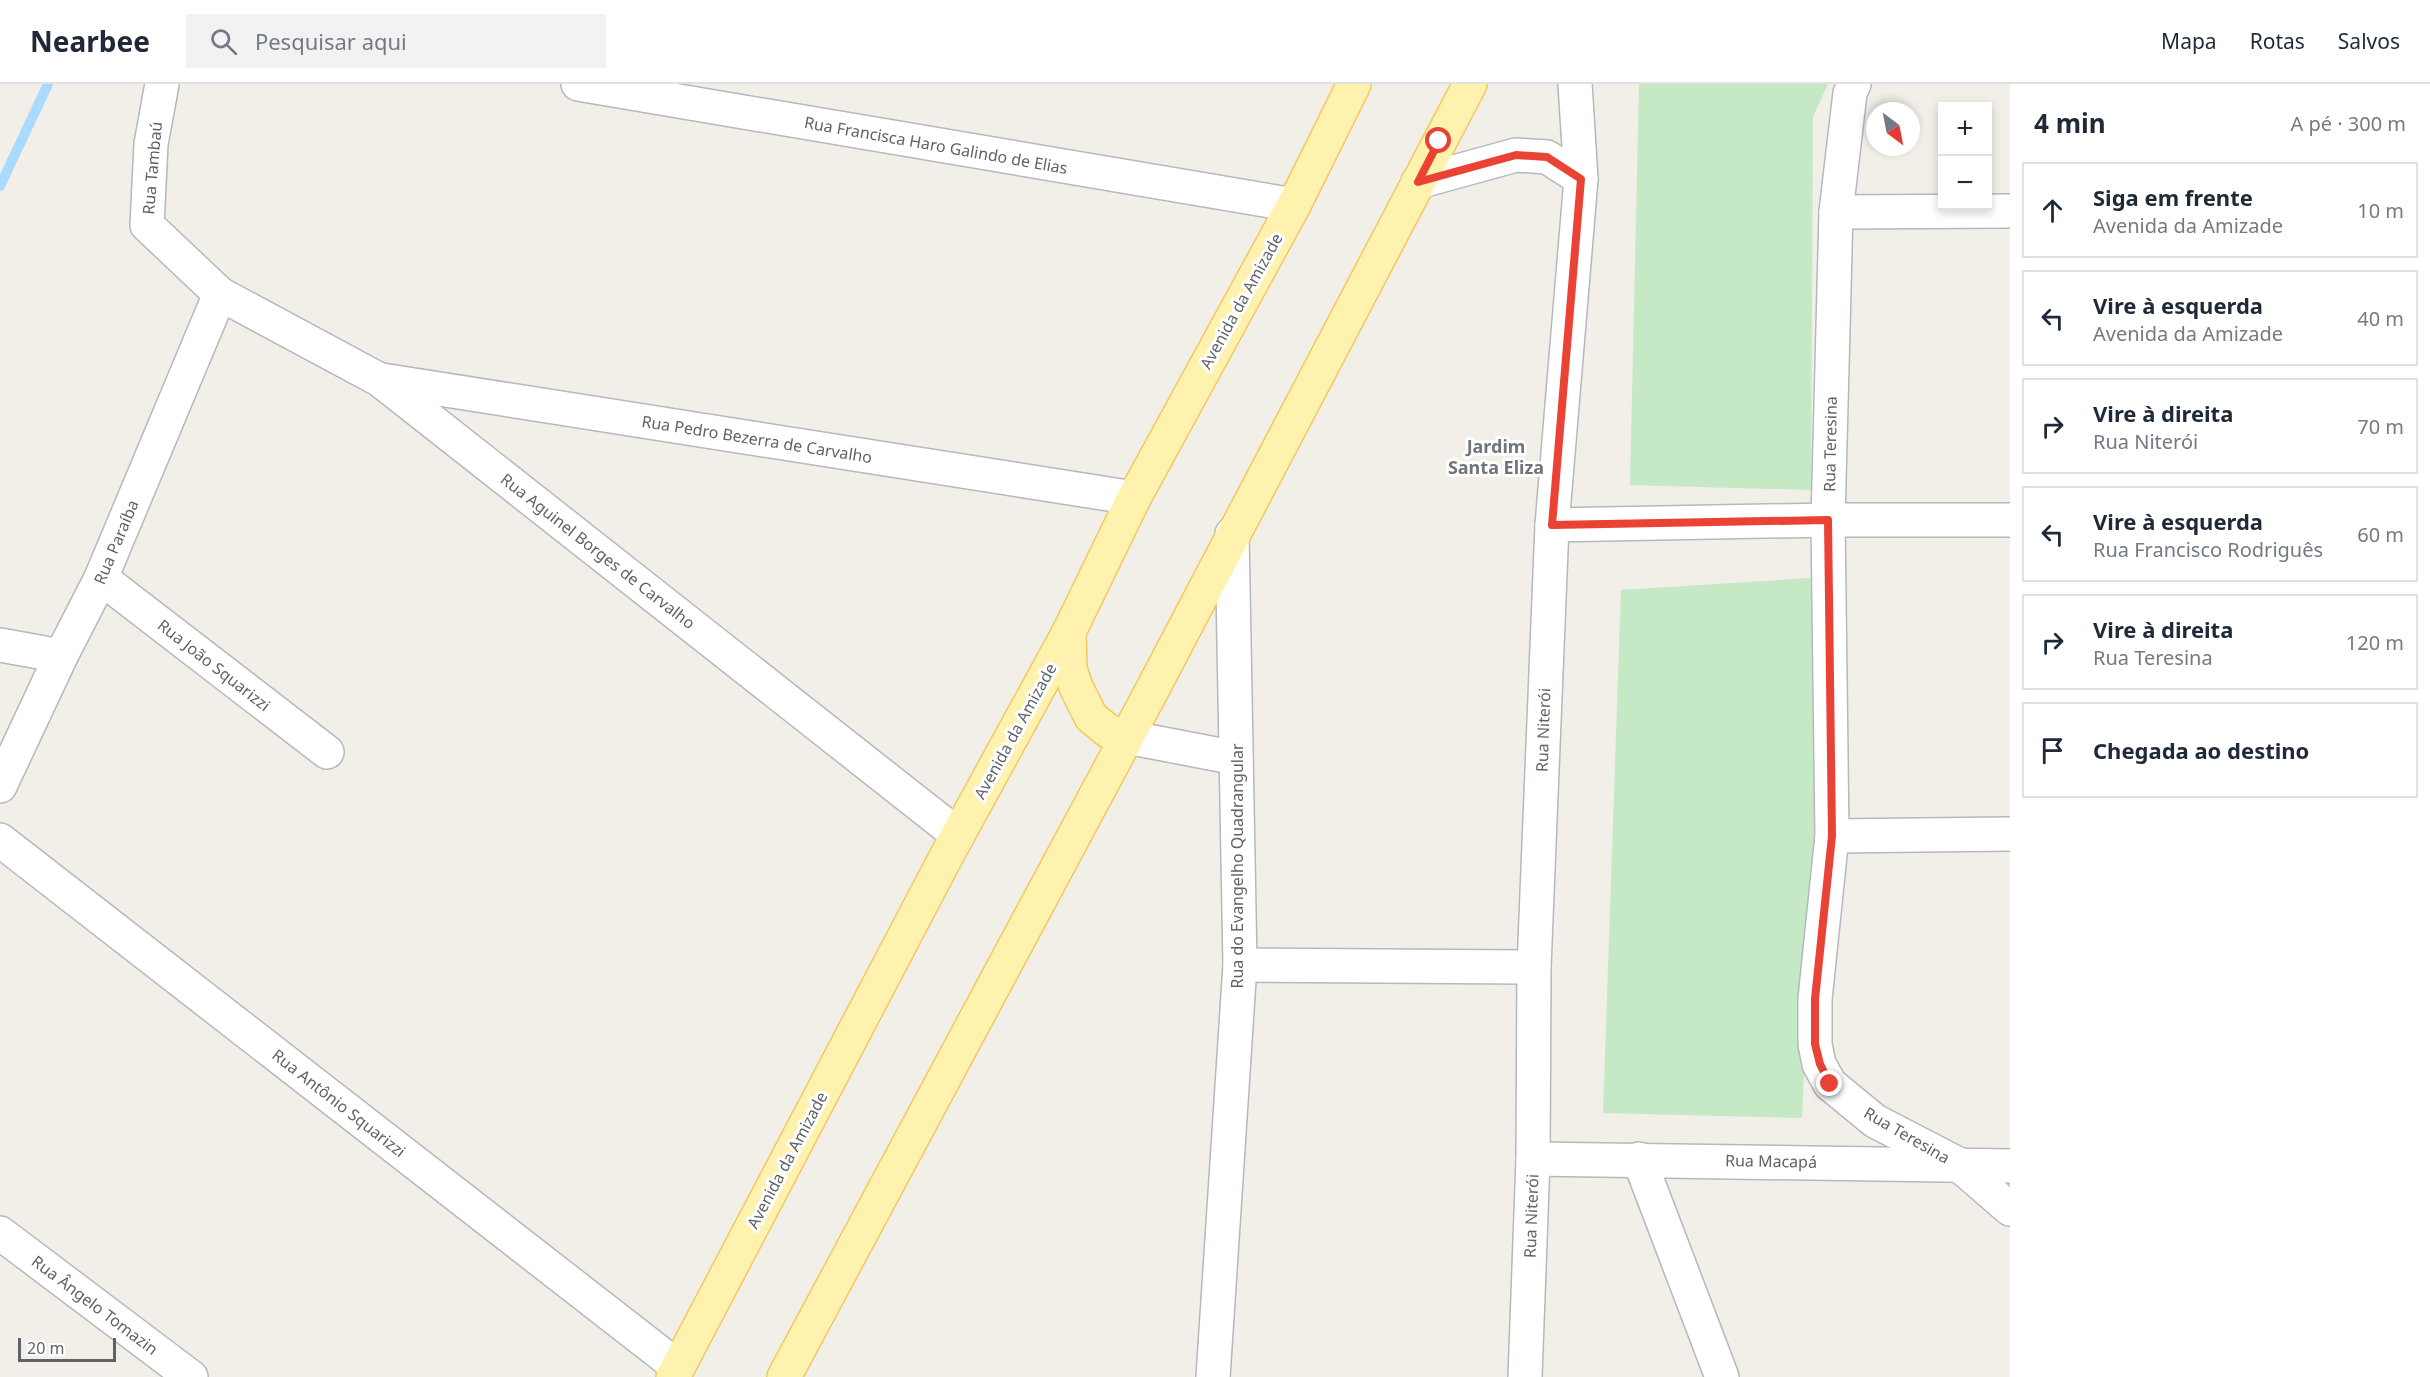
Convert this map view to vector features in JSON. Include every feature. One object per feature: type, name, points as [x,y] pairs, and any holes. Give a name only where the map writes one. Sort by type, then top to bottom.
[{"type":"main road","name":"Avenida da Amizade","points":[[676,1372],[958,835],[1070,632],[1134,498],[1294,205],[1354,84]]},
{"type":"main road","points":[[784,1377],[1127,737],[1470,84]]},
{"type":"main road","points":[[1070,632],[1070,669],[1091,717],[1108,731],[1127,737]]},
{"type":"street","name":"Rua Tambaú","points":[[162,84],[151,144],[147,225],[220,294]]},
{"type":"street","name":"Rua Francisca Haro Galindo de Elias","points":[[578,84],[1294,205]]},
{"type":"street","name":"Rua Niterói","points":[[1525,1377],[1533,1159],[1534,967],[1552,525],[1581,179],[1575,84]]},
{"type":"street","name":"Rua Teresina","points":[[1854,84],[1850,93],[1836,212],[1828,520],[1832,836],[1815,999],[1815,1044],[1820,1064],[1830,1084],[1875,1121],[1958,1164],[2010,1209]]},
{"type":"street","points":[[1418,182],[1516,155],[1547,157],[1581,179]]},
{"type":"street","points":[[1836,212],[2010,211]]},
{"type":"street","name":"Rua Aguinel Borges de Carvalho","points":[[220,294],[380,380],[958,835]]},
{"type":"street","name":"Rua Paraíba","points":[[0,786],[61,656],[101,578],[220,294]]},
{"type":"street","name":"Rua Pedro Bezerra de Carvalho","points":[[380,380],[1134,498]]},
{"type":"street","points":[[1552,525],[1828,520],[2010,520]]},
{"type":"street","name":"Rua do Evangelho Quadrangular","points":[[1213,1377],[1240,965],[1232,534]]},
{"type":"street","name":"Rua João Squarizzi","points":[[101,578],[327,752]]},
{"type":"street","points":[[0,645],[61,656]]},
{"type":"street","points":[[1127,737],[1236,758]]},
{"type":"street","points":[[1832,836],[2010,834]]},
{"type":"street","name":"Rua Antônio Squarizzi","points":[[0,840],[676,1372]]},
{"type":"street","points":[[1240,965],[1534,967]]},
{"type":"street","name":"Rua Macapá","points":[[1533,1159],[2010,1166]]},
{"type":"street","points":[[1639,1159],[1722,1377]]},
{"type":"street","name":"Rua Ângelo Tomazin","points":[[0,1233],[191,1377]]},
{"type":"green space","points":[[1639,84],[1828,84],[1813,117],[1811,490],[1630,485]]},
{"type":"green space","points":[[1826,577],[1802,1118],[1603,1113],[1621,590]]},
{"type":"waterway","points":[[0,186],[48,84]]},
{"type":"district","name":"Jardim Santa Eliza","points":[[1496,457]]},
{"type":"route","points":[[1439,141],[1418,182],[1516,155],[1547,157],[1581,179],[1552,525],[1828,520],[1832,836],[1815,999],[1815,1044],[1820,1064],[1830,1084]]}]
